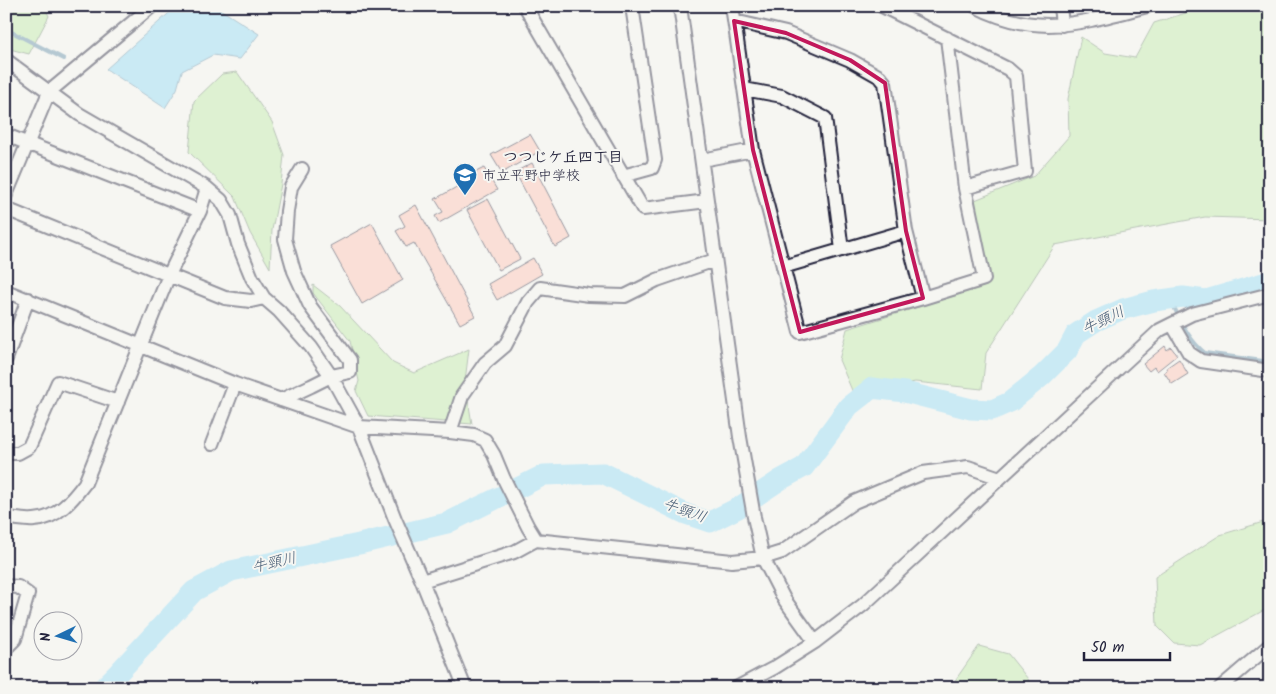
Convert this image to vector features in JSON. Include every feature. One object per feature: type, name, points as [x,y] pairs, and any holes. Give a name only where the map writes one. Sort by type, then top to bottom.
[{"type":"street","points":[[6,195],[49,92],[152,6]]},
{"type":"street","points":[[525,6],[643,208],[707,201]]},
{"type":"street","points":[[623,176],[652,168],[655,160],[632,6]]},
{"type":"street","points":[[680,6],[715,260],[754,517],[763,558],[784,599],[815,642]]},
{"type":"street","points":[[732,6],[753,150],[800,332],[923,298],[984,278],[965,188],[947,38]]},
{"type":"street","points":[[882,6],[1008,69],[1016,76],[1025,171],[965,188]]},
{"type":"street","points":[[975,6],[1012,21],[1036,25],[1062,25],[1088,21],[1148,6]]},
{"type":"street","points":[[1060,6],[1062,25]]},
{"type":"street","points":[[734,21],[786,33],[850,60],[880,77],[885,82],[906,231],[923,298]]},
{"type":"street","points":[[6,60],[79,114],[207,188],[221,200],[230,215],[238,244],[252,278],[264,298],[279,311],[311,347],[331,376],[359,427],[465,688]]},
{"type":"street","points":[[744,89],[782,96],[825,118],[842,250]]},
{"type":"street","points":[[6,135],[200,211]]},
{"type":"street","points":[[702,160],[753,150]]},
{"type":"street","points":[[281,400],[331,376],[350,372],[350,360],[310,306],[294,271],[285,239],[286,211],[290,187],[302,169]]},
{"type":"street","points":[[6,518],[35,520],[52,515],[66,504],[85,483],[169,275],[200,211],[207,188]]},
{"type":"street","points":[[6,209],[225,298],[251,301],[264,298]]},
{"type":"street","points":[[782,267],[906,231]]},
{"type":"street","points":[[450,432],[462,396],[485,364],[505,346],[528,302],[540,288],[589,295],[625,296],[657,280],[715,260]]},
{"type":"street","points":[[6,291],[235,384],[359,427],[450,432],[474,435],[485,440],[536,540]]},
{"type":"street","points":[[736,688],[774,668],[815,642],[863,605],[1160,330],[1192,314],[1270,294]]},
{"type":"street","points":[[6,359],[28,299]]},
{"type":"street","points":[[1172,324],[1189,353],[1201,361],[1270,372]]},
{"type":"street","points":[[6,453],[18,454],[29,447],[58,382],[118,402]]},
{"type":"street","points":[[212,444],[235,384]]},
{"type":"street","points":[[422,581],[514,552],[536,540],[732,561],[763,558],[782,552],[854,502],[923,473],[968,467],[1000,478]]},
{"type":"street","points":[[6,586],[18,587],[28,594],[15,638],[6,648]]},
{"type":"street","points":[[1220,688],[1270,645]]},
{"type":"highlighted area","points":[[734,21],[786,33],[850,60],[885,83],[906,231],[923,298],[800,332],[753,150]]},
{"type":"green space","points":[[6,6],[44,6],[49,16],[29,54],[6,48]]},
{"type":"green space","points":[[1208,6],[1270,6],[1270,219],[1205,217],[1055,245],[986,353],[982,389],[915,382],[854,395],[839,360],[847,329],[986,286],[975,200],[1034,176],[1069,136],[1068,99],[1081,37],[1105,53],[1135,58],[1154,23]]},
{"type":"green space","points":[[237,72],[272,122],[284,155],[281,184],[272,230],[270,268],[250,233],[235,197],[189,152],[194,101],[222,74]]},
{"type":"green space","points":[[313,285],[340,306],[393,363],[414,373],[469,349],[465,381],[472,424],[368,416],[356,391],[359,381],[350,341],[313,293]]},
{"type":"green space","points":[[1270,520],[1270,607],[1200,645],[1174,643],[1157,626],[1155,577],[1220,535]]},
{"type":"green space","points":[[979,646],[1008,654],[1028,679],[1032,688],[951,688]]},
{"type":"water","points":[[177,6],[215,6],[259,34],[240,59],[213,55],[182,71],[177,89],[165,108],[106,69]]},
{"type":"building","points":[[530,134],[540,151],[502,173],[491,155]]},
{"type":"building","points":[[532,163],[571,238],[555,247],[515,172]]},
{"type":"building","points":[[484,168],[497,190],[439,223],[435,216],[443,212],[435,199],[473,178],[470,175]]},
{"type":"building","points":[[488,199],[520,259],[499,270],[467,210]]},
{"type":"building","points":[[416,205],[475,316],[460,324],[414,243],[406,247],[396,231],[405,226],[399,215]]},
{"type":"building","points":[[372,223],[403,280],[362,304],[330,246]]},
{"type":"building","points":[[533,258],[542,274],[497,300],[488,284]]},
{"type":"building","points":[[1165,346],[1167,350],[1171,347],[1177,355],[1157,371],[1154,367],[1149,371],[1143,364]]},
{"type":"building","points":[[1179,359],[1188,374],[1172,384],[1164,372],[1167,370],[1166,368]]},
{"type":"waterway","points":[[6,29],[64,59]]},
{"type":"waterway","name":"牛頸川","points":[[103,688],[194,591],[231,571],[447,523],[544,475],[603,473],[686,514],[710,522],[738,508],[780,480],[804,467],[849,406],[872,388],[905,392],[971,409],[992,410],[1010,402],[1042,376],[1067,351],[1076,334],[1096,321],[1123,309],[1154,301],[1183,297],[1206,300],[1270,281]]},
{"type":"waterway","points":[[1170,299],[1189,335],[1205,353],[1270,362]]},
{"type":"place","name":"市立平野中学校","points":[[465,196]]},
{"type":"district","name":"つつじケ丘四丁目","points":[[563,157]]}]
